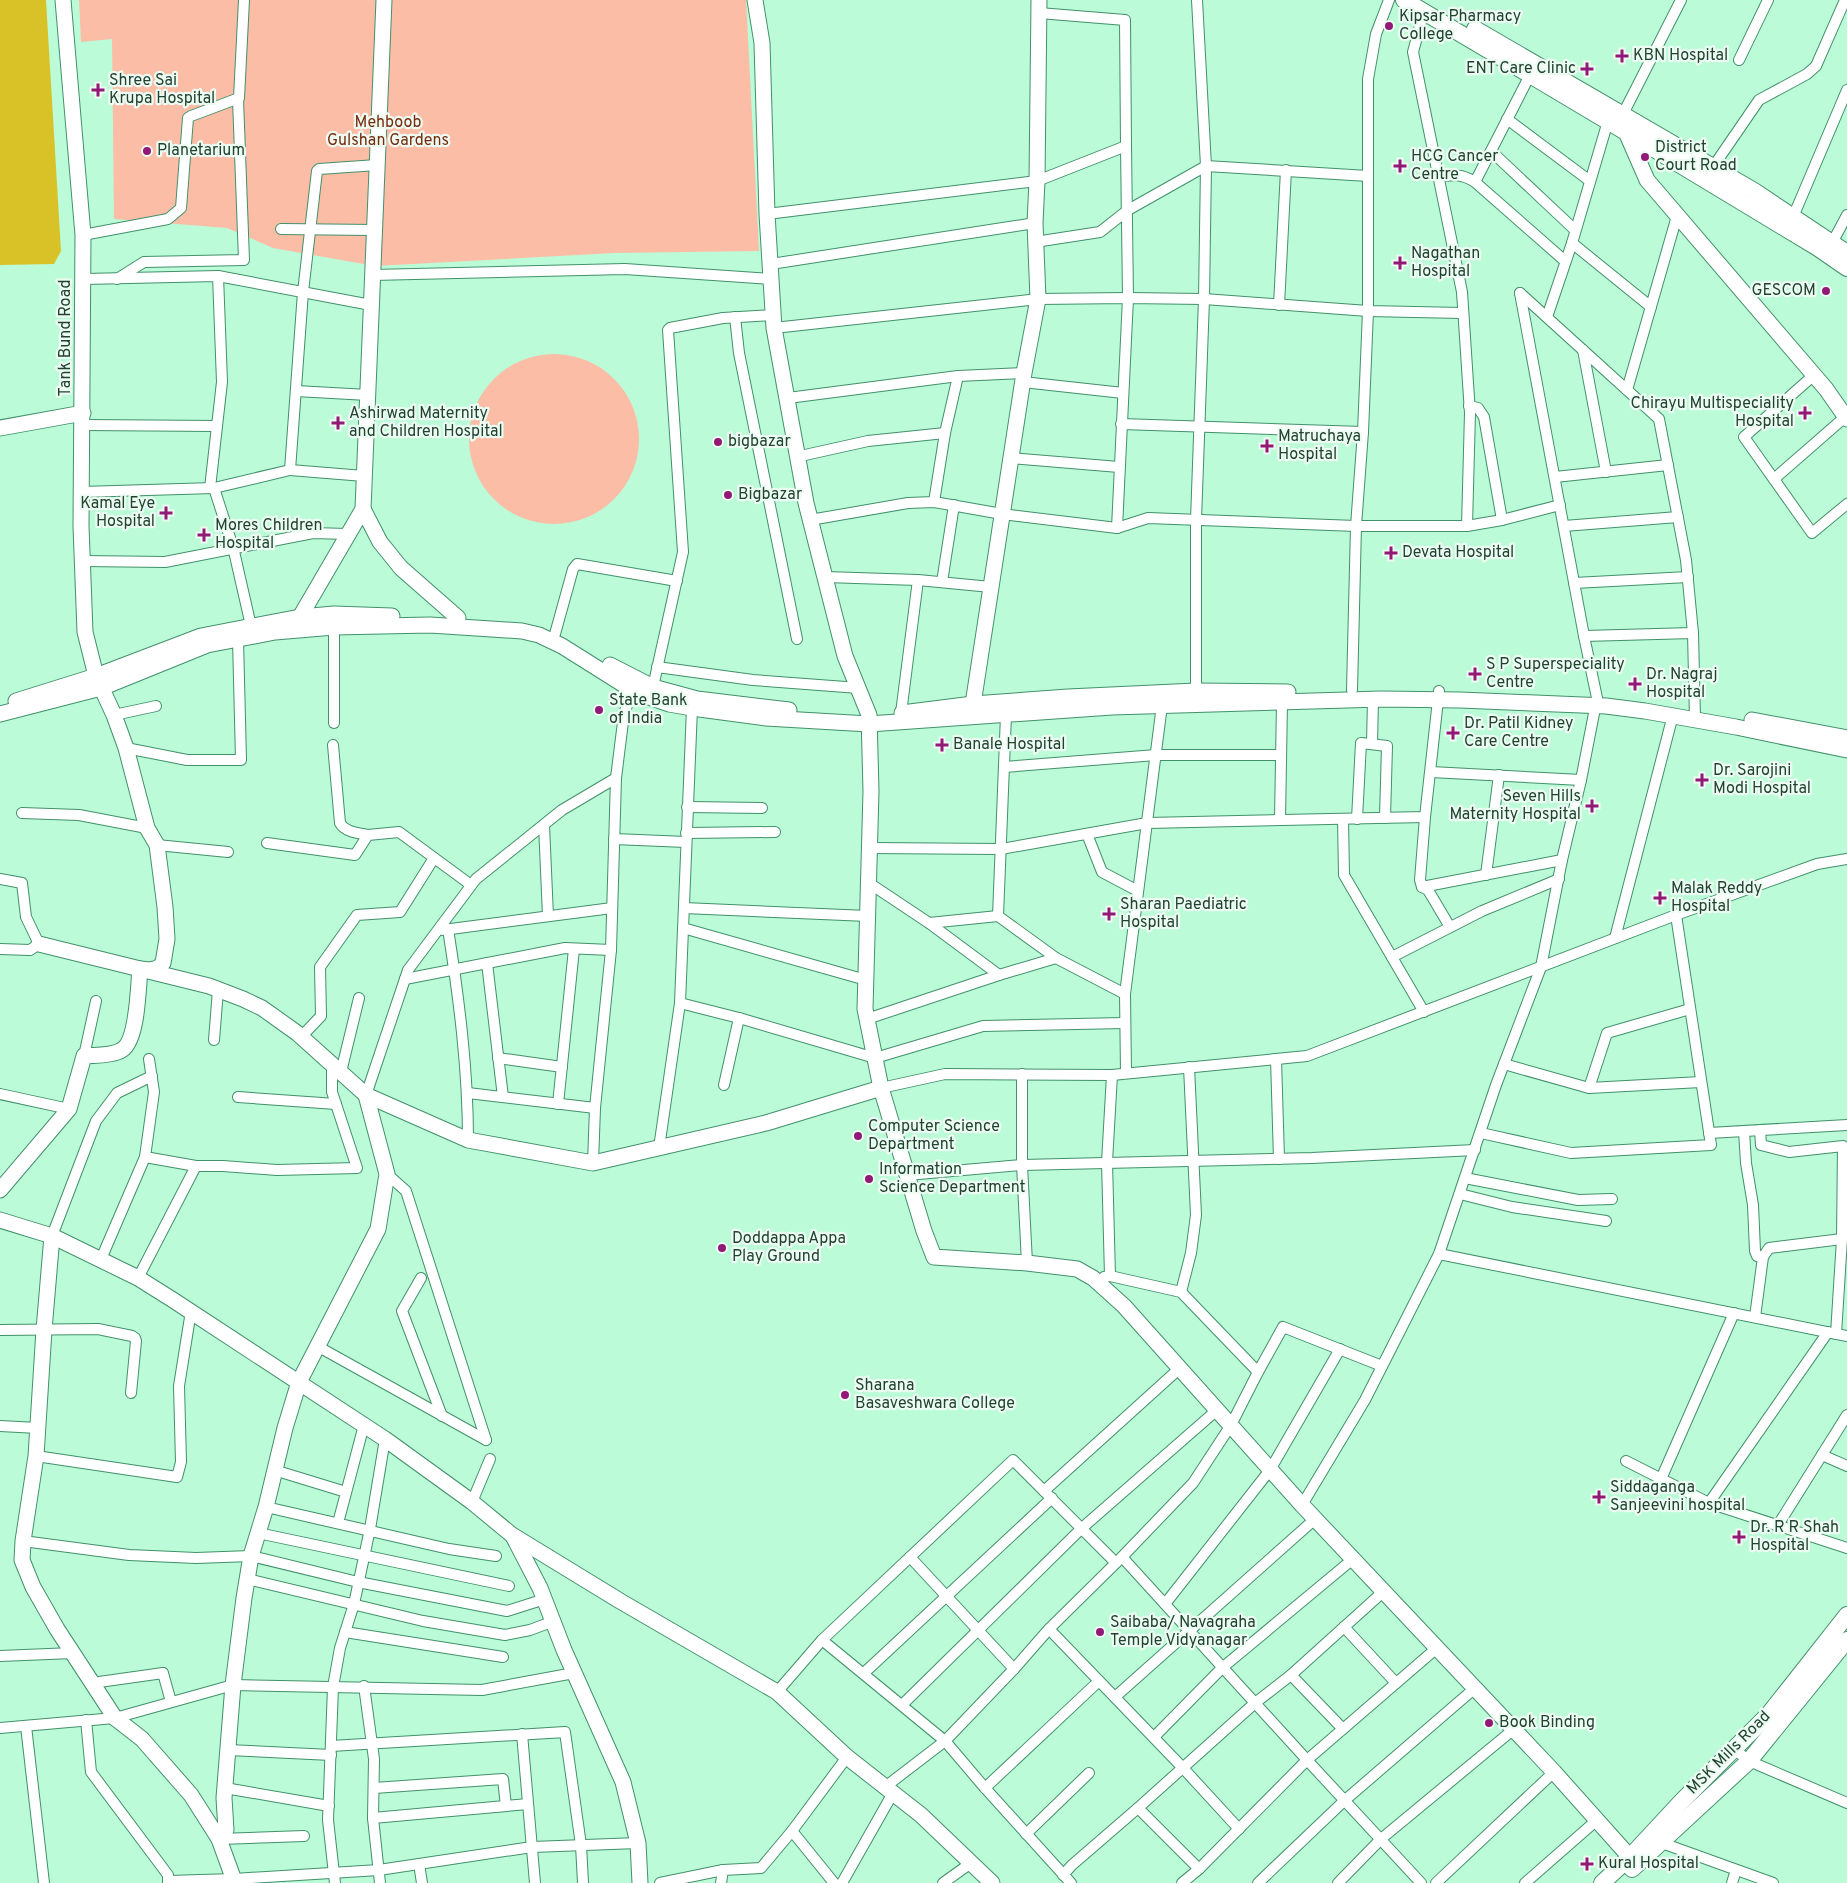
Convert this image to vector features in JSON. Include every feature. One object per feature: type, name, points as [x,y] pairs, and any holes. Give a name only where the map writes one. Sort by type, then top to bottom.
[{"type":"main road","points":[[1415,3],[1615,117],[1626,132],[1818,248],[1847,268]]},
{"type":"main road","points":[[1415,3],[1530,75],[1713,167],[1847,253]]},
{"type":"main road","name":"MSK Mills Road","points":[[1613,1881],[1633,1861],[1681,1802],[1769,1714],[1847,1615]]},
{"type":"main road","name":"MSK Mills Road","points":[[1633,1861],[1662,1843],[1749,1761],[1847,1640]]},
{"type":"street","name":"Tank Bund Road","points":[[63,0],[83,235],[82,561],[85,632],[99,682],[126,748],[147,828],[157,846]]},
{"type":"street","points":[[117,279],[146,262],[243,260],[238,99],[244,0]]},
{"type":"street","points":[[384,0],[363,508],[380,542],[401,568],[458,618]]},
{"type":"street","points":[[755,0],[762,43],[767,214],[774,321],[788,398],[796,457],[810,520],[845,656],[859,688],[869,719],[871,791],[865,1009],[881,1088],[924,1231],[934,1257],[1077,1269],[1093,1278],[1124,1306],[1302,1505],[1438,1647],[1554,1772],[1633,1861]]},
{"type":"street","points":[[1196,691],[1196,520],[1204,299],[1206,166],[1197,0]]},
{"type":"street","points":[[1352,695],[1356,526],[1363,432],[1368,311],[1368,79],[1376,34],[1389,0]]},
{"type":"street","points":[[1547,317],[1572,243],[1590,181],[1615,117],[1681,0]]},
{"type":"street","points":[[1738,60],[1768,0]]},
{"type":"street","points":[[1415,3],[1413,52],[1462,292],[1469,406],[1468,526]]},
{"type":"street","points":[[1713,167],[1759,100],[1807,74],[1816,66],[1843,3]]},
{"type":"street","points":[[973,704],[1038,299],[1035,223],[1039,6],[1125,20],[1128,298],[1117,528]]},
{"type":"street","points":[[1475,182],[1530,75]]},
{"type":"street","points":[[1793,217],[1847,90]]},
{"type":"street","points":[[83,235],[168,219],[179,210],[182,204],[188,118],[238,99]]},
{"type":"street","points":[[1507,119],[1590,181]]},
{"type":"street","points":[[1626,132],[1647,180],[1814,376],[1846,418],[1774,480]]},
{"type":"street","points":[[767,214],[1037,181],[1126,146]]},
{"type":"street","points":[[1490,151],[1575,230]]},
{"type":"street","points":[[290,470],[303,292],[318,169],[377,165]]},
{"type":"street","points":[[1036,242],[1100,232],[1128,210],[1206,166],[1368,176]]},
{"type":"street","points":[[1279,305],[1286,170]]},
{"type":"street","points":[[1439,177],[1456,174],[1468,177],[1565,261]]},
{"type":"street","points":[[1832,243],[1847,215]]},
{"type":"street","points":[[1627,390],[1677,216]]},
{"type":"street","points":[[372,275],[625,269],[771,272],[1035,223]]},
{"type":"street","points":[[281,229],[374,230]]},
{"type":"street","points":[[1572,243],[1651,307]]},
{"type":"street","points":[[218,276],[222,382],[212,488],[233,547],[251,626]]},
{"type":"street","points":[[84,279],[218,276],[371,305]]},
{"type":"street","points":[[1302,1505],[1365,1400],[1439,1254],[1504,1064],[1541,967],[1596,702],[1520,293],[1659,418],[1688,577],[1693,633],[1695,714]]},
{"type":"street","points":[[653,687],[683,552],[668,330],[670,328],[735,317],[774,321],[1038,299],[1204,299],[1368,311],[1462,313]]},
{"type":"street","points":[[735,317],[739,353],[797,639]]},
{"type":"street","points":[[1583,350],[1606,472]]},
{"type":"street","points":[[788,398],[958,376],[1024,378],[1123,393]]},
{"type":"street","points":[[934,502],[945,433],[958,376]]},
{"type":"street","points":[[1814,376],[1744,436],[1812,533],[1847,504]]},
{"type":"street","points":[[296,390],[368,395]]},
{"type":"street","points":[[1469,406],[1478,408],[1484,417],[1502,520]]},
{"type":"street","points":[[0,428],[83,419],[217,426]]},
{"type":"street","points":[[1121,424],[1363,432]]},
{"type":"street","points":[[796,457],[868,441],[945,433]]},
{"type":"street","points":[[1011,458],[1119,467]]},
{"type":"street","points":[[1555,477],[1668,465]]},
{"type":"street","points":[[82,492],[212,488],[290,470],[364,476]]},
{"type":"street","points":[[810,520],[908,503],[934,502],[1002,514],[1117,528],[1148,518],[1356,526],[1468,526],[1502,520],[1560,505]]},
{"type":"street","points":[[942,582],[954,505]]},
{"type":"street","points":[[300,617],[363,508]]},
{"type":"street","points":[[1564,526],[1678,516]]},
{"type":"street","points":[[82,561],[165,562],[233,547],[313,533],[347,534]]},
{"type":"street","points":[[555,634],[573,569],[577,564],[677,581]]},
{"type":"street","points":[[825,577],[918,580],[991,587]]},
{"type":"street","points":[[1574,583],[1688,577]]},
{"type":"street","points":[[901,713],[918,580]]},
{"type":"street","points":[[0,706],[99,682],[201,636],[300,617],[334,614],[458,618],[533,626],[555,634],[635,685],[653,687],[698,699],[869,719],[973,704],[1196,691],[1281,692],[1596,702],[1695,714],[1842,740]]},
{"type":"street","points":[[0,714],[207,645],[275,632],[334,627],[430,625],[522,631],[539,635],[669,704],[766,718],[869,719],[1006,715],[1112,707],[1282,702],[1352,695],[1373,699],[1439,696]]},
{"type":"street","points":[[334,627],[334,723]]},
{"type":"street","points":[[1584,636],[1693,633]]},
{"type":"street","points":[[126,748],[187,760],[241,760],[238,639]]},
{"type":"street","points":[[657,667],[753,680],[859,688]]},
{"type":"street","points":[[593,1164],[595,1108],[611,950],[616,778],[620,733],[624,714],[635,685]]},
{"type":"street","points":[[1439,696],[1420,880],[1422,887],[1428,890],[1450,927]]},
{"type":"street","points":[[1372,744],[1373,699]]},
{"type":"street","points":[[1280,820],[1282,702]]},
{"type":"street","points":[[1596,702],[1673,715],[1695,714]]},
{"type":"street","points":[[1126,1073],[1125,994],[1162,705]]},
{"type":"street","points":[[114,715],[156,706]]},
{"type":"street","points":[[658,1148],[680,1003],[692,708]]},
{"type":"street","points":[[998,916],[1006,715]]},
{"type":"street","points":[[1615,938],[1673,715]]},
{"type":"street","points":[[1358,818],[1361,743],[1387,746],[1386,818]]},
{"type":"street","points":[[333,745],[340,823],[347,830],[368,835],[399,832],[471,885]]},
{"type":"street","points":[[1004,766],[1156,756],[1281,755]]},
{"type":"street","points":[[1431,772],[1581,780]]},
{"type":"street","points":[[1486,874],[1499,775]]},
{"type":"street","points":[[218,1839],[226,1830],[225,1788],[233,1685],[251,1556],[299,1382],[378,1229],[386,1174],[366,1095],[408,970],[476,878],[562,810],[616,778]]},
{"type":"street","points":[[687,807],[762,808]]},
{"type":"street","points":[[22,813],[79,815],[147,828]]},
{"type":"street","points":[[869,848],[1000,849],[1147,823],[1426,817]]},
{"type":"street","points":[[1343,819],[1344,874],[1424,1012]]},
{"type":"street","points":[[544,825],[548,916]]},
{"type":"street","points":[[614,839],[686,838],[775,832]]},
{"type":"street","points":[[1087,834],[1102,872],[1138,891]]},
{"type":"street","points":[[267,843],[355,855],[368,835]]},
{"type":"street","points":[[140,969],[158,968],[164,963],[166,952],[165,907],[157,846],[228,852]]},
{"type":"street","points":[[301,1037],[321,1016],[320,967],[357,915],[400,912],[434,858]]},
{"type":"street","points":[[0,949],[30,950],[39,944],[218,990],[262,1008],[301,1037],[366,1095],[468,1140],[593,1164],[766,1123],[881,1088],[945,1074],[1112,1075],[1307,1056],[1676,915],[1817,864],[1847,859]]},
{"type":"street","points":[[1422,887],[1562,860]]},
{"type":"street","points":[[0,879],[22,883],[26,917],[39,944]]},
{"type":"street","points":[[1392,957],[1496,905],[1559,879]]},
{"type":"street","points":[[869,883],[929,923],[999,975]]},
{"type":"street","points":[[437,931],[612,908]]},
{"type":"street","points":[[684,908],[868,916]]},
{"type":"street","points":[[1481,1133],[1571,1154],[1711,1145],[1676,915]]},
{"type":"street","points":[[929,923],[998,916],[1056,958],[1125,994]]},
{"type":"street","points":[[683,928],[866,980]]},
{"type":"street","points":[[448,929],[455,969],[468,1093],[468,1140]]},
{"type":"street","points":[[405,979],[565,948],[611,950]]},
{"type":"street","points":[[558,1104],[574,949]]},
{"type":"street","points":[[867,1019],[1056,958]]},
{"type":"street","points":[[487,963],[503,1097]]},
{"type":"street","points":[[84,1056],[119,1052],[127,1047],[134,1025],[140,969]]},
{"type":"street","points":[[214,1040],[218,990]]},
{"type":"street","points":[[145,1157],[196,1166],[277,1170],[357,1168],[332,1092],[336,1068],[359,998]]},
{"type":"street","points":[[0,1190],[69,1109],[84,1056],[96,1001]]},
{"type":"street","points":[[680,1003],[739,1018],[875,1058],[983,1026],[1125,1023]]},
{"type":"street","points":[[1589,1088],[1607,1033],[1690,1009]]},
{"type":"street","points":[[724,1085],[739,1018]]},
{"type":"street","points":[[498,1058],[562,1067]]},
{"type":"street","points":[[101,1259],[145,1157],[154,1092],[149,1059]]},
{"type":"street","points":[[1276,1059],[1280,1159]]},
{"type":"street","points":[[1504,1064],[1589,1088],[1701,1082]]},
{"type":"street","points":[[1180,1292],[1191,1254],[1196,1215],[1189,1067]]},
{"type":"street","points":[[1022,1074],[1022,1166],[1027,1264]]},
{"type":"street","points":[[1110,1276],[1107,1162],[1112,1075]]},
{"type":"street","points":[[152,1076],[117,1093],[96,1121],[52,1236],[36,1456],[23,1541],[22,1560],[33,1587],[115,1718],[142,1739],[192,1795],[218,1839],[235,1881]]},
{"type":"street","points":[[468,1093],[595,1108]]},
{"type":"street","points":[[0,1094],[69,1109]]},
{"type":"street","points":[[238,1097],[336,1104]]},
{"type":"street","points":[[1709,1133],[1847,1125]]},
{"type":"street","points":[[1709,1503],[1832,1333],[1842,1240],[1843,1146],[1789,1152],[1761,1145],[1760,1130]]},
{"type":"street","points":[[1744,1131],[1746,1163],[1754,1215],[1755,1251],[1757,1256],[1763,1257]]},
{"type":"street","points":[[907,1175],[1022,1166],[1107,1162],[1280,1159],[1475,1150]]},
{"type":"street","points":[[138,1278],[196,1166]]},
{"type":"street","points":[[317,1346],[486,1440],[406,1191],[386,1174]]},
{"type":"street","points":[[1465,1178],[1578,1200],[1612,1199]]},
{"type":"street","points":[[1460,1194],[1512,1207],[1606,1221]]},
{"type":"street","points":[[0,1220],[52,1236],[138,1278],[385,1439],[472,1502],[512,1535],[620,1601],[777,1692],[847,1757],[921,1815],[992,1883]]},
{"type":"street","points":[[1755,1317],[1763,1257],[1769,1248],[1842,1240]]},
{"type":"street","points":[[1439,1254],[1847,1336]]},
{"type":"street","points":[[1093,1278],[1110,1276],[1180,1292],[1258,1372]]},
{"type":"street","points":[[421,1278],[402,1311],[442,1416]]},
{"type":"street","points":[[36,1456],[177,1477],[181,1462],[179,1386],[190,1311]]},
{"type":"street","points":[[1661,1479],[1734,1313]]},
{"type":"street","points":[[842,1883],[889,1790],[945,1741],[1014,1669],[1049,1629],[1193,1483],[1231,1425],[1283,1327],[1382,1366]]},
{"type":"street","points":[[0,1330],[98,1329],[136,1338],[132,1393]]},
{"type":"street","points":[[1164,1604],[1270,1470],[1340,1349]]},
{"type":"street","points":[[864,1674],[947,1596],[1048,1494],[1180,1368]]},
{"type":"street","points":[[902,1705],[1082,1528],[1217,1410]]},
{"type":"street","points":[[1778,1525],[1847,1415]]},
{"type":"street","points":[[338,1523],[364,1425]]},
{"type":"street","points":[[0,1426],[38,1428]]},
{"type":"street","points":[[334,1878],[328,1820],[333,1687],[345,1632],[354,1604],[370,1529],[385,1439]]},
{"type":"street","points":[[1822,1455],[1847,1466]]},
{"type":"street","points":[[472,1502],[490,1459]]},
{"type":"street","points":[[777,1692],[822,1640],[1013,1460],[1082,1528],[1119,1560],[1164,1604],[1421,1883]]},
{"type":"street","points":[[1626,1461],[1709,1503],[1847,1548]]},
{"type":"street","points":[[274,1470],[346,1492]]},
{"type":"street","points":[[266,1507],[370,1529],[449,1549],[496,1556]]},
{"type":"street","points":[[1115,1697],[1315,1519]]},
{"type":"street","points":[[258,1533],[510,1586]]},
{"type":"street","points":[[512,1535],[554,1622],[574,1673],[623,1782],[638,1843],[640,1883]]},
{"type":"street","points":[[23,1541],[129,1555],[196,1558],[251,1556],[358,1582],[507,1611],[544,1600]]},
{"type":"street","points":[[910,1557],[979,1629],[1014,1669]]},
{"type":"street","points":[[1154,1737],[1222,1668],[1353,1559]]},
{"type":"street","points":[[247,1579],[423,1621],[505,1635],[530,1630],[554,1622]]},
{"type":"street","points":[[1063,1875],[1255,1703],[1291,1675],[1384,1591]]},
{"type":"street","points":[[1344,1627],[1396,1683]]},
{"type":"street","points":[[1049,1629],[1154,1737],[1239,1829]]},
{"type":"street","points":[[345,1632],[503,1657]]},
{"type":"street","points":[[822,1640],[945,1741],[1071,1883]]},
{"type":"street","points":[[1182,1883],[1199,1869],[1307,1760],[1438,1647]]},
{"type":"street","points":[[0,1656],[73,1653]]},
{"type":"street","points":[[0,1728],[115,1718],[233,1685],[364,1686],[482,1690],[574,1673]]},
{"type":"street","points":[[92,1682],[163,1674],[171,1702]]},
{"type":"street","points":[[1291,1675],[1343,1729]]},
{"type":"street","points":[[985,1788],[1099,1680]]},
{"type":"street","points":[[364,1686],[374,1759],[373,1818],[380,1883]]},
{"type":"street","points":[[1258,1883],[1344,1801],[1475,1688]]},
{"type":"street","points":[[86,1720],[91,1772],[168,1875],[168,1882],[334,1878],[532,1847],[638,1843]]},
{"type":"street","points":[[26,1726],[44,1883]]},
{"type":"street","points":[[1338,1883],[1381,1839],[1514,1729]]},
{"type":"street","points":[[228,1750],[331,1750],[372,1743],[565,1732],[581,1845],[583,1883]]},
{"type":"street","points":[[522,1734],[535,1883]]},
{"type":"street","points":[[1734,1749],[1749,1761],[1847,1803]]},
{"type":"street","points":[[660,1883],[695,1879],[723,1870],[761,1868],[792,1831],[847,1757]]},
{"type":"street","points":[[1436,1883],[1554,1772]]},
{"type":"street","points":[[1026,1834],[1089,1773]]},
{"type":"street","points":[[374,1788],[503,1779],[506,1806]]},
{"type":"street","points":[[225,1788],[329,1806]]},
{"type":"street","points":[[373,1818],[528,1804]]},
{"type":"street","points":[[1138,1808],[1199,1869]]},
{"type":"street","points":[[1525,1883],[1597,1820]]},
{"type":"street","points":[[792,1831],[834,1883]]},
{"type":"street","points":[[218,1839],[304,1836]]},
{"type":"street","points":[[1662,1843],[1773,1883]]},
{"type":"street","points":[[943,1883],[971,1863]]},
{"type":"street","points":[[420,1864],[422,1883]]},
{"type":"street","points":[[721,1883],[723,1870]]},
{"type":"street","points":[[1732,1883],[1736,1870]]},
{"type":"green space","name":"Mehboob Gulshan Gardens","points":[[79,0],[746,0],[759,251],[614,253],[375,266],[273,248],[227,228],[114,219],[112,39],[81,42]]},
{"type":"green space","points":[[562,354],[587,360],[608,373],[620,385],[636,414],[639,439],[638,456],[633,472],[620,493],[608,505],[579,521],[546,524],[521,518],[500,505],[488,493],[472,464],[469,431],[475,406],[488,385],[500,373],[529,357]]},
{"type":"shaded area","points":[[0,0],[46,0],[61,251],[54,264],[0,265]]},
{"type":"place","name":"Kipsar Pharmacy College","points":[[1389,26]]},
{"type":"place","name":"KBN Hospital","points":[[1622,56]]},
{"type":"place","name":"ENT Care Clinic","points":[[1587,69]]},
{"type":"place","name":"Shree Sai Krupa Hospital","points":[[98,90]]},
{"type":"place","name":"Planetarium","points":[[147,151]]},
{"type":"place","name":"District Court Road","points":[[1645,157]]},
{"type":"place","name":"HCG Cancer Centre","points":[[1400,166]]},
{"type":"place","name":"Nagathan Hospital","points":[[1400,263]]},
{"type":"place","name":"GESCOM","points":[[1826,291]]},
{"type":"place","name":"Chirayu Multispeciality Hospital","points":[[1805,413]]},
{"type":"place","name":"Ashirwad Maternity and Children Hospital","points":[[338,423]]},
{"type":"place","name":"bigbazar","points":[[718,442]]},
{"type":"place","name":"Matruchaya Hospital","points":[[1267,446]]},
{"type":"place","name":"Bigbazar","points":[[728,495]]},
{"type":"place","name":"Kamal Eye Hospital","points":[[166,513]]},
{"type":"place","name":"Mores Children Hospital","points":[[204,535]]},
{"type":"place","name":"Devata Hospital","points":[[1391,553]]},
{"type":"place","name":"S P Superspeciality Centre","points":[[1475,674]]},
{"type":"place","name":"Dr. Nagraj Hospital","points":[[1635,684]]},
{"type":"place","name":"State Bank of India","points":[[599,710]]},
{"type":"place","name":"Dr. Patil Kidney Care Centre","points":[[1453,733]]},
{"type":"place","name":"Banale Hospital","points":[[942,745]]},
{"type":"place","name":"Dr. Sarojini Modi Hospital","points":[[1702,780]]},
{"type":"place","name":"Seven Hills Maternity Hospital","points":[[1592,806]]},
{"type":"place","name":"Malak Reddy Hospital","points":[[1660,898]]},
{"type":"place","name":"Sharan Paediatric Hospital","points":[[1109,914]]},
{"type":"place","name":"Computer Science Department","points":[[858,1136]]},
{"type":"place","name":"Information Science Department","points":[[869,1179]]},
{"type":"place","name":"Doddappa Appa Play Ground","points":[[722,1248]]},
{"type":"place","name":"Sharana Basaveshwara College","points":[[845,1395]]},
{"type":"place","name":"Siddaganga Sanjeevini hospital","points":[[1599,1497]]},
{"type":"place","name":"Dr. R R Shah Hospital","points":[[1739,1537]]},
{"type":"place","name":"Saibaba/ Navagraha Temple Vidyanagar","points":[[1100,1632]]},
{"type":"place","name":"Book Binding","points":[[1489,1723]]},
{"type":"place","name":"Kural Hospital","points":[[1587,1864]]}]
